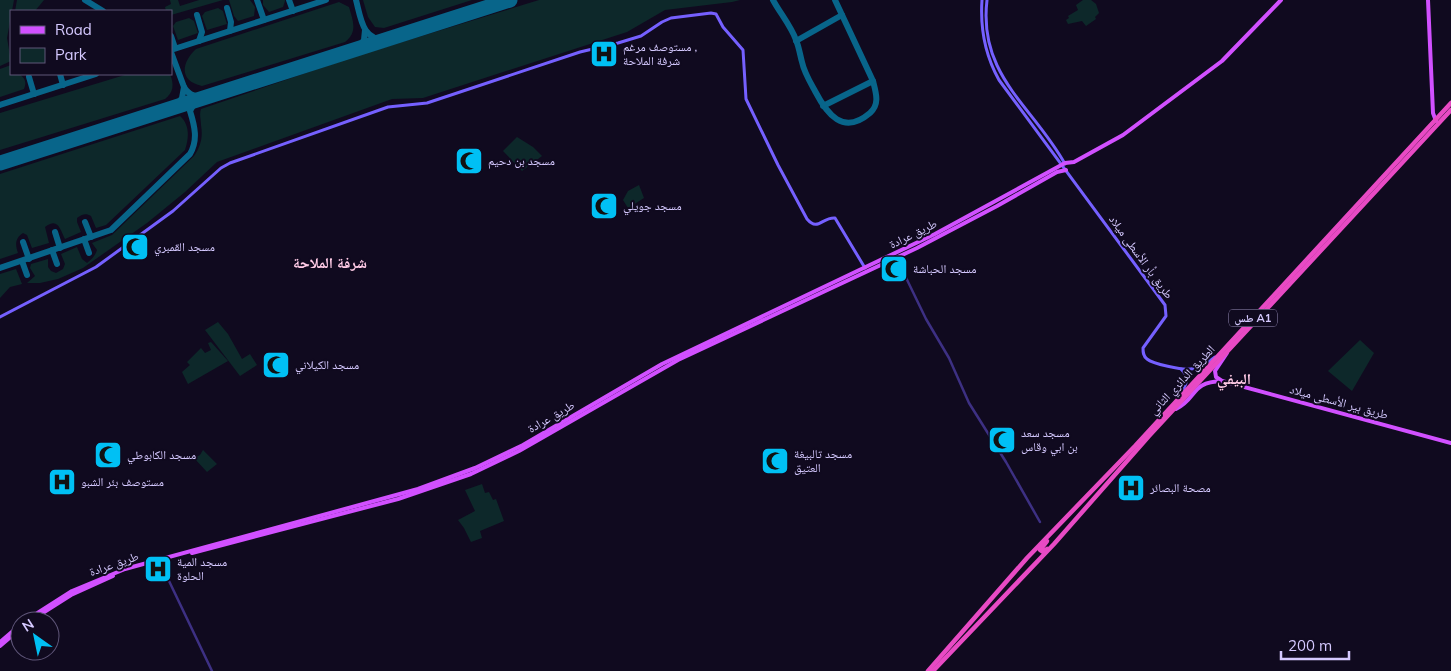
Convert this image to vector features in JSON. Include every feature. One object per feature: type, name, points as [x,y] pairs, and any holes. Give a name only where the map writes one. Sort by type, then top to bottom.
[{"type":"highway","name":"الطريق الدائري الثاني","points":[[928,671],[1036,548],[1121,461],[1451,103]]},
{"type":"highway","name":"الطريق الدائري الثاني","points":[[933,671],[943,664],[1054,544],[1227,352],[1451,110]]},
{"type":"highway","points":[[1066,530],[1044,551],[1040,551],[1121,461]]},
{"type":"highway","points":[[994,596],[1024,566],[1026,567],[1027,570],[1000,602]]},
{"type":"main road","points":[[982,0],[983,36],[994,70],[1007,91],[1055,152]]},
{"type":"main road","points":[[987,0],[987,35],[997,68],[1055,152]]},
{"type":"main road","name":"طريق عرادة","points":[[40,611],[59,598],[90,582],[125,569],[334,514],[418,489],[486,463],[523,445],[662,364],[894,256],[1002,201],[1063,164],[1074,162],[1122,136],[1210,71],[1236,48],[1281,0]]},
{"type":"main road","points":[[1428,0],[1433,113],[1436,121]]},
{"type":"main road","points":[[0,317],[96,267],[166,217],[217,172],[230,163],[388,107],[427,104],[580,52],[618,44],[641,36],[671,18],[712,13],[716,14],[723,27],[743,50],[746,99],[778,166],[807,219],[812,225],[815,225],[831,217],[835,219],[865,268]]},
{"type":"main road","name":"طريق بأر الأسطى ميلاد","points":[[1055,152],[1066,170],[1165,305],[1166,316],[1143,348],[1143,354],[1147,359],[1180,369],[1190,370],[1220,354]]},
{"type":"main road","points":[[1002,201],[1057,172],[1066,170]]},
{"type":"main road","points":[[811,296],[894,256]]},
{"type":"main road","points":[[1222,381],[1215,371],[1227,352]]},
{"type":"main road","points":[[1178,399],[1187,378],[1186,374],[1180,369]]},
{"type":"main road","points":[[1174,410],[1184,404],[1204,383],[1222,381]]},
{"type":"main road","name":"طريق بير الأسطى ميلاد","points":[[1222,381],[1451,443]]},
{"type":"main road","name":"طريق عرادة","points":[[45,611],[63,599],[91,585],[131,569],[334,514]]},
{"type":"main road","points":[[0,646],[10,636]]},
{"type":"street","points":[[894,256],[926,320],[949,358],[969,403],[1006,462],[1040,522]]},
{"type":"street","points":[[160,560],[212,671]]},
{"type":"green space","points":[[0,0],[14,0],[12,10],[10,10],[7,38],[10,61],[0,66]]},
{"type":"green space","points":[[17,0],[44,0],[36,10],[15,10]]},
{"type":"green space","points":[[170,0],[178,0],[180,6],[199,0],[223,0],[172,15],[172,10],[166,10],[165,7],[171,4]]},
{"type":"green space","points":[[229,0],[250,0],[255,7],[254,16],[238,21],[234,16]]},
{"type":"green space","points":[[263,0],[285,1],[283,7],[269,12],[263,5]]},
{"type":"green space","points":[[363,0],[472,0],[384,28],[375,27],[368,17]]},
{"type":"green space","points":[[539,0],[740,0],[665,10],[627,32],[423,98],[392,99],[217,162],[185,192],[147,223],[83,268],[58,279],[40,283],[27,283],[35,276],[30,268],[31,264],[48,259],[48,267],[56,273],[63,269],[65,264],[61,254],[77,247],[82,259],[87,263],[92,259],[97,250],[92,243],[112,235],[194,156],[202,137],[201,109],[350,58]]},
{"type":"green space","points":[[1083,0],[1091,0],[1096,4],[1099,13],[1095,17],[1096,19],[1086,26],[1082,21],[1068,24],[1066,20],[1069,18],[1068,16],[1078,10],[1076,5]]},
{"type":"green space","points":[[339,2],[349,7],[353,22],[352,34],[345,42],[202,86],[195,84],[186,76],[185,66],[187,60],[196,49]]},
{"type":"green space","points":[[218,8],[223,11],[227,24],[207,30],[202,16],[205,12]]},
{"type":"green space","points":[[189,18],[194,21],[198,33],[178,40],[173,26],[176,22]]},
{"type":"green space","points":[[10,65],[10,75],[20,75],[25,80],[24,89],[0,97],[0,69]]},
{"type":"green space","points":[[125,75],[170,75],[173,84],[172,91],[165,99],[0,150],[0,113]]},
{"type":"green space","points":[[180,116],[186,123],[188,132],[185,150],[106,225],[96,228],[91,216],[87,214],[82,215],[77,218],[81,232],[65,239],[58,225],[49,224],[45,227],[49,243],[32,248],[27,235],[23,233],[16,242],[18,253],[0,259],[0,174]]},
{"type":"green space","points":[[517,137],[533,147],[542,156],[522,171],[503,151]]},
{"type":"green space","points":[[639,185],[644,198],[628,208],[623,200],[628,191]]},
{"type":"green space","points":[[16,269],[22,284],[10,287],[0,298],[0,274]]},
{"type":"green space","points":[[218,322],[228,334],[242,359],[250,354],[257,365],[240,376],[205,330]]},
{"type":"green space","points":[[1360,340],[1374,353],[1352,391],[1328,371]]},
{"type":"green space","points":[[211,342],[228,361],[188,384],[182,372],[190,365],[187,362],[201,348],[205,353],[211,350],[208,343]]},
{"type":"green space","points":[[203,450],[217,464],[207,472],[194,458],[200,455]]},
{"type":"green space","points":[[482,484],[485,493],[489,492],[493,500],[496,499],[504,521],[480,531],[482,538],[471,542],[458,520],[475,511],[465,490]]},
{"type":"taxiway","points":[[85,0],[101,10]]},
{"type":"taxiway","points":[[257,0],[264,20]]},
{"type":"taxiway","points":[[289,0],[293,11]]},
{"type":"taxiway","points":[[172,50],[326,0]]},
{"type":"taxiway","points":[[356,0],[361,21],[367,32],[378,39],[386,40]]},
{"type":"taxiway","points":[[773,0],[794,35],[809,81],[825,107],[837,119],[844,122],[852,122],[860,120],[873,110],[876,94],[873,81],[835,0]]},
{"type":"taxiway","points":[[227,8],[231,22],[230,31]]},
{"type":"taxiway","points":[[197,15],[202,32],[199,41]]},
{"type":"taxiway","points":[[796,41],[842,15]]},
{"type":"taxiway","points":[[357,49],[364,40],[365,30]]},
{"type":"taxiway","points":[[172,39],[175,48]]},
{"type":"taxiway","points":[[172,55],[184,87]]},
{"type":"taxiway","points":[[60,75],[63,85]]},
{"type":"taxiway","points":[[0,105],[93,75]]},
{"type":"taxiway","points":[[29,77],[34,94]]},
{"type":"taxiway","points":[[823,106],[873,81]]},
{"type":"taxiway","points":[[175,107],[182,98],[184,87],[194,95],[207,97]]},
{"type":"taxiway","points":[[0,268],[111,230],[190,154],[193,149],[195,133],[190,111],[196,100]]},
{"type":"taxiway","points":[[85,222],[91,237]]},
{"type":"taxiway","points":[[55,232],[60,248]]},
{"type":"taxiway","points":[[84,239],[89,253]]},
{"type":"taxiway","points":[[23,242],[29,259]]},
{"type":"taxiway","points":[[52,250],[57,264]]},
{"type":"taxiway","points":[[22,261],[27,275]]},
{"type":"runway","points":[[0,163],[510,0]]},
{"type":"place","name":"مستوصف مرغم , شرفة الملاحة","points":[[604,54]]},
{"type":"place","name":"مسجد بن دحيم","points":[[469,161]]},
{"type":"place","name":"مسجد جويلي","points":[[604,206]]},
{"type":"place","name":"مسجد القمبري","points":[[135,247]]},
{"type":"place","name":"مسجد الحباشة","points":[[894,269]]},
{"type":"place","name":"مسجد الكيلاني","points":[[276,365]]},
{"type":"place","name":"مسجد سعد بن ابي وقاس","points":[[1002,440]]},
{"type":"place","name":"مسجد الكابوطي","points":[[108,455]]},
{"type":"place","name":"مسجد تالبيغة العتيق","points":[[775,461]]},
{"type":"place","name":"مستوصف بئر الشبو","points":[[62,482]]},
{"type":"place","name":"مصحة البصائر","points":[[1131,488]]},
{"type":"place","name":"مسجد المية الحلوة","points":[[158,569]]},
{"type":"district","name":"شرفة الملاحة","points":[[330,263]]},
{"type":"district","name":"البيفي","points":[[1234,379]]}]
